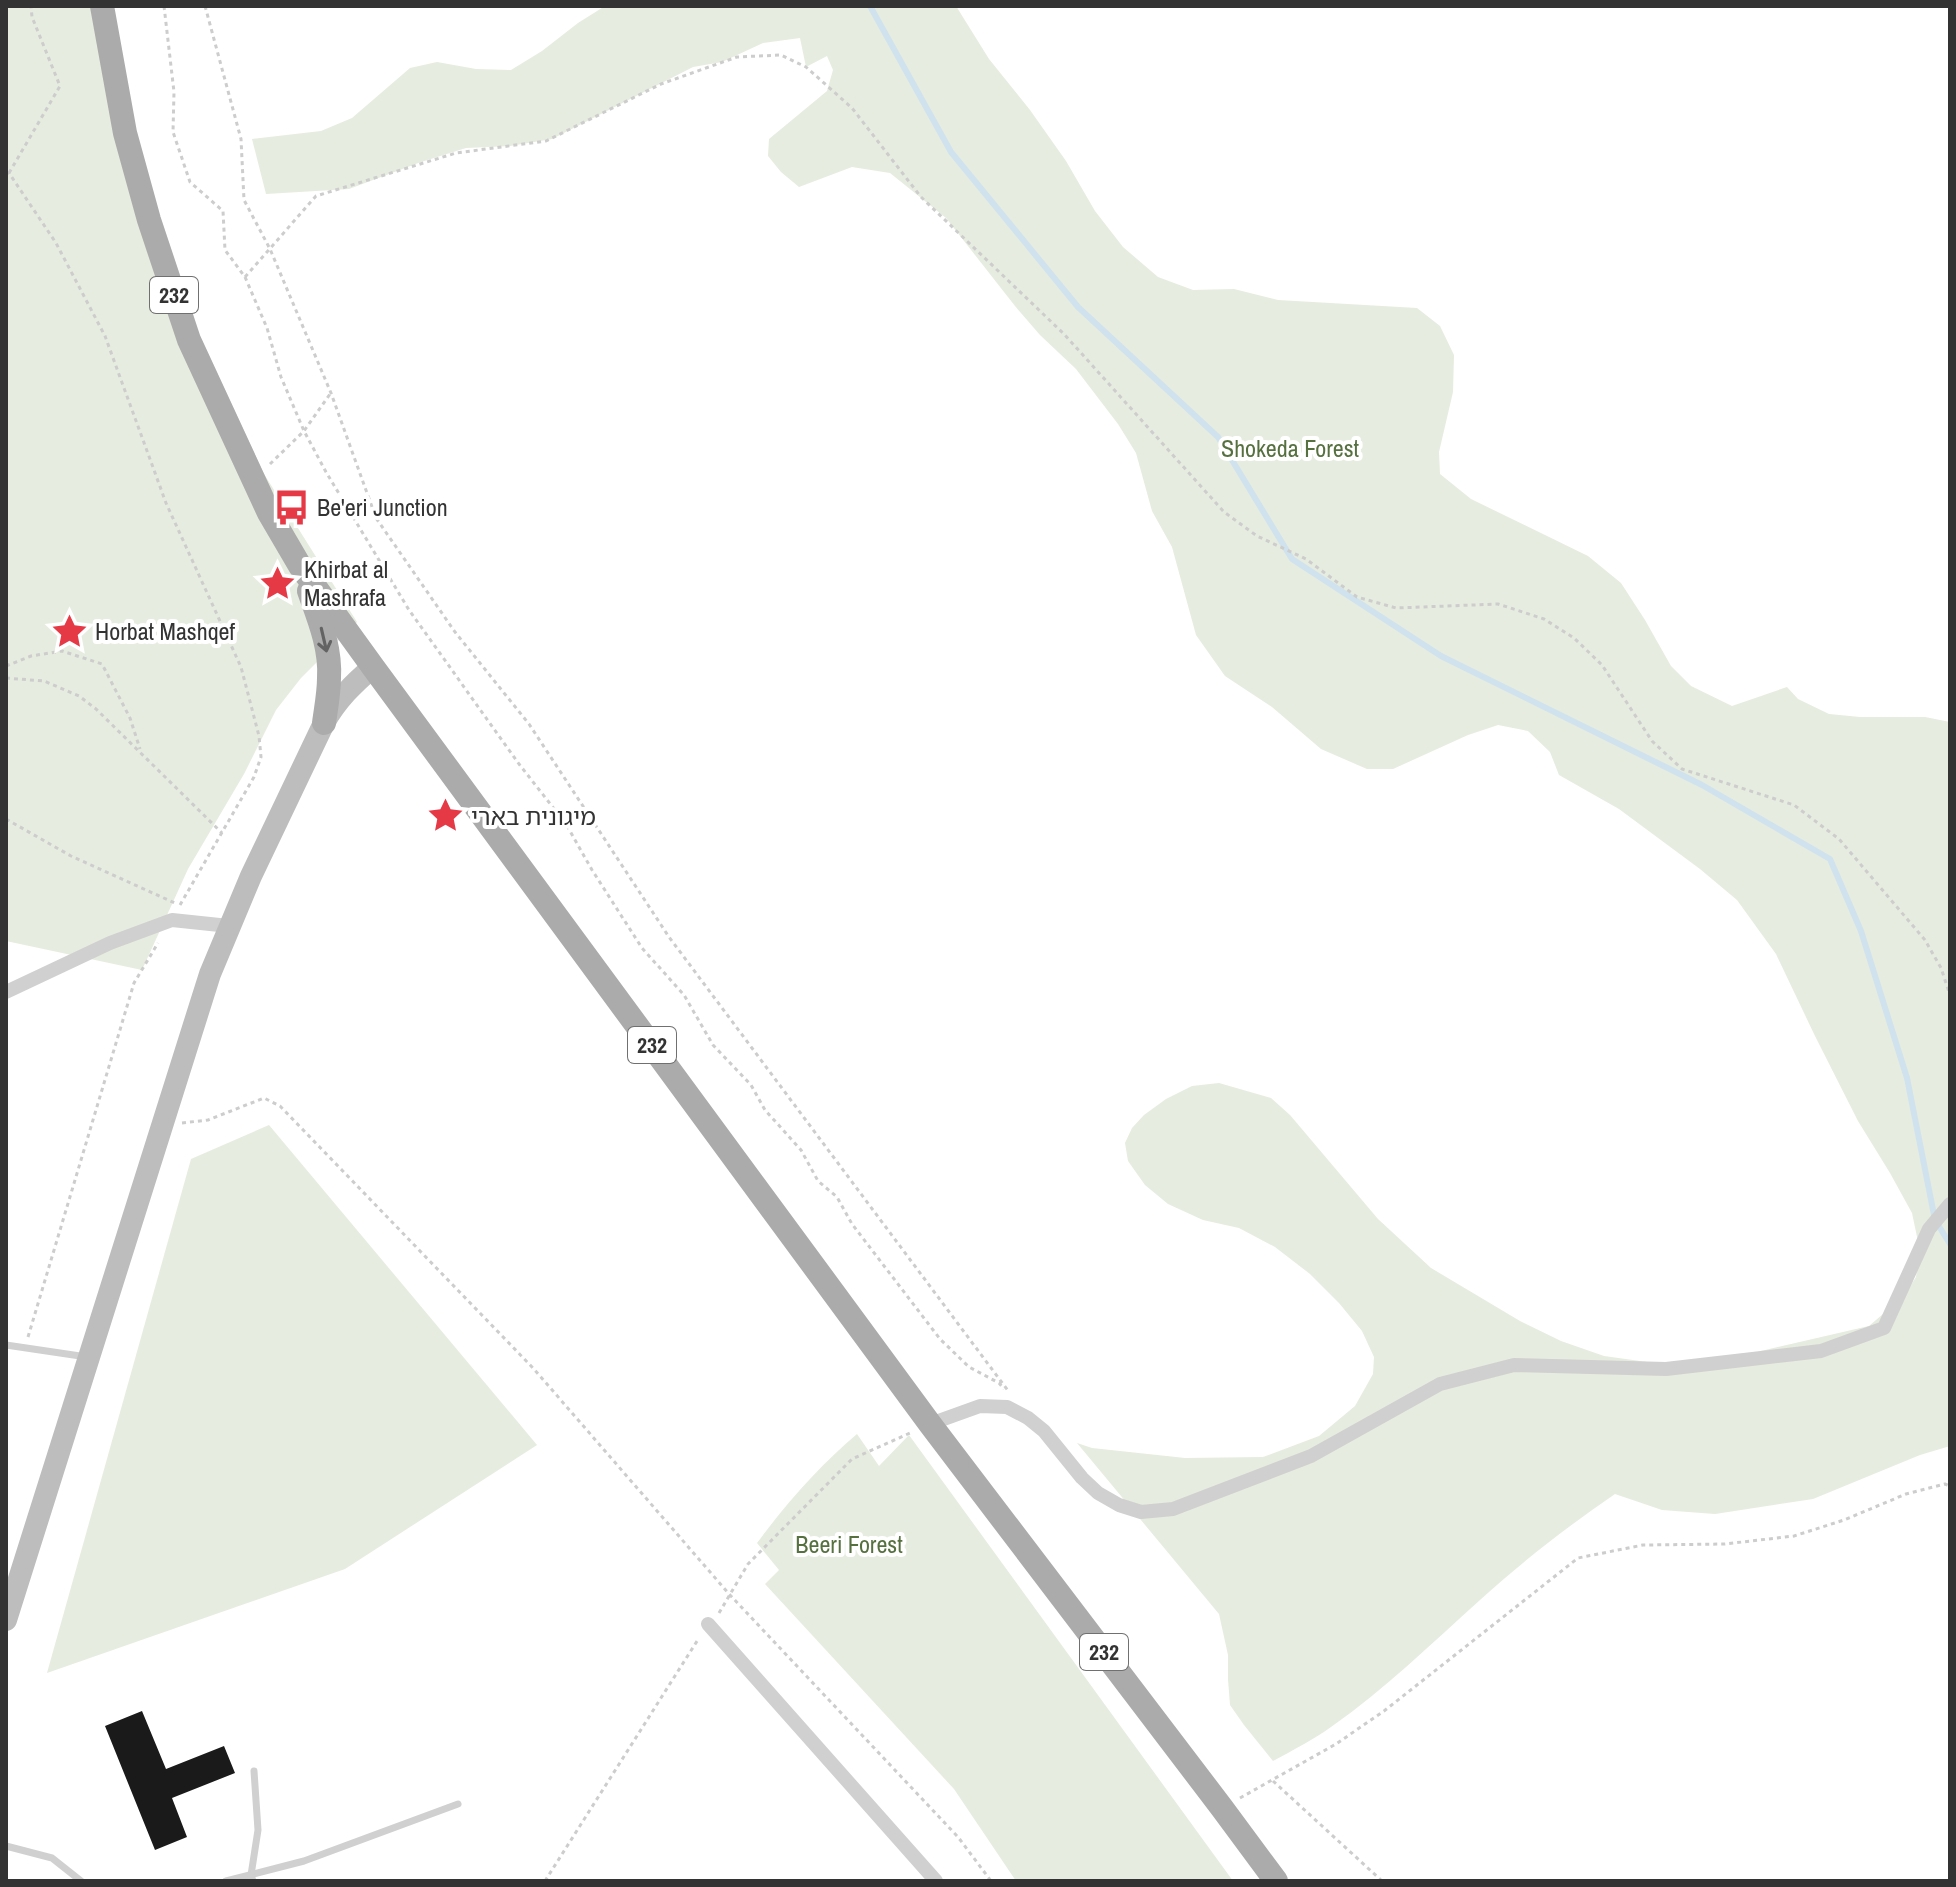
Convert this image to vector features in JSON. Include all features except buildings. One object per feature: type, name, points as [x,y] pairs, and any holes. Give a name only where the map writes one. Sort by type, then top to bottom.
[{"type":"main road","name":"232","points":[[102,6],[125,133],[149,220],[189,340],[252,480],[300,566],[930,1424],[1276,1881]]},
{"type":"main road","points":[[300,566],[326,645],[330,677],[324,723]]},
{"type":"main road","points":[[6,1620],[210,974],[284,804],[324,723],[349,687],[373,667]]},
{"type":"street","points":[[6,992],[110,943],[172,920],[229,926]]},
{"type":"street","points":[[930,1424],[980,1406],[1007,1407],[1044,1431],[1098,1493],[1119,1505],[1141,1512],[1173,1509],[1311,1456],[1440,1384],[1514,1365],[1666,1369],[1821,1351],[1884,1328],[1929,1229],[1950,1204]]},
{"type":"street","points":[[708,1624],[936,1881]]},
{"type":"lane","points":[[6,1345],[88,1357]]},
{"type":"lane","points":[[252,1878],[258,1830],[254,1771]]},
{"type":"lane","points":[[226,1881],[252,1878],[304,1861],[458,1804]]},
{"type":"lane","points":[[6,1846],[52,1858],[81,1881]]},
{"type":"path","points":[[24,1348],[134,983],[254,777],[261,757],[259,736],[241,667],[166,503],[105,336],[56,243],[7,173],[60,86],[32,17],[31,6]]},
{"type":"path","points":[[164,6],[174,92],[173,132],[190,182],[223,211],[225,250],[245,277],[304,431],[409,610],[519,764],[566,824],[642,948],[684,995],[713,1045],[751,1085],[765,1110],[801,1150],[818,1181],[837,1197],[852,1224],[940,1339],[969,1367],[999,1383],[1028,1418]]},
{"type":"path","points":[[205,6],[241,139],[244,200],[270,249],[331,393],[376,518],[455,632],[529,724],[669,937],[1028,1418]]},
{"type":"path","points":[[245,277],[316,196],[456,153],[546,141],[661,84],[737,57],[781,55],[806,67],[852,108],[921,197],[1064,334],[1224,512],[1257,536],[1306,559],[1357,597],[1396,608],[1498,604],[1544,619],[1574,638],[1602,665],[1652,741],[1682,769],[1794,805],[1839,839],[1925,940],[1941,968],[1950,995]]},
{"type":"path","points":[[252,480],[304,431],[331,393]]},
{"type":"path","points":[[6,666],[31,656],[62,651],[102,664],[130,718],[141,753]]},
{"type":"path","points":[[6,678],[44,681],[79,696],[222,833]]},
{"type":"path","points":[[6,819],[71,856],[181,905]]},
{"type":"path","points":[[163,1119],[177,1124],[208,1120],[264,1098],[280,1106],[533,1368],[730,1595],[958,1837],[991,1881]]},
{"type":"path","points":[[1222,1808],[1336,1744],[1384,1711],[1578,1558],[1643,1545],[1725,1544],[1794,1536],[1844,1520],[1906,1494],[1945,1484],[1950,1486]]},
{"type":"path","points":[[1272,1780],[1382,1881]]},
{"type":"green space","points":[[6,6],[106,6],[127,111],[192,319],[264,474],[357,622],[301,678],[276,710],[244,774],[188,869],[142,970],[6,941]]},
{"type":"green space","name":"Shokeda Forest","points":[[605,6],[956,6],[989,59],[1066,161],[1095,211],[1123,247],[1158,277],[1193,290],[1234,289],[1278,300],[1417,308],[1440,326],[1454,355],[1453,392],[1439,452],[1440,474],[1471,499],[1588,556],[1621,583],[1671,666],[1691,686],[1732,706],[1787,687],[1798,699],[1829,714],[1925,717],[1950,722],[1950,1446],[1920,1455],[1813,1499],[1715,1514],[1662,1510],[1615,1494],[1512,1572],[1351,1712],[1273,1761],[1230,1705],[1228,1655],[1219,1614],[1077,1443],[1092,1448],[1185,1458],[1263,1457],[1319,1436],[1355,1406],[1373,1374],[1374,1357],[1362,1331],[1339,1303],[1310,1274],[1275,1247],[1239,1228],[1203,1220],[1168,1204],[1145,1185],[1128,1161],[1125,1143],[1132,1128],[1144,1115],[1192,1086],[1219,1083],[1271,1098],[1290,1115],[1378,1219],[1431,1268],[1520,1321],[1561,1341],[1604,1356],[1647,1362],[1694,1364],[1869,1326],[1904,1296],[1916,1277],[1920,1251],[1912,1213],[1858,1121],[1776,954],[1737,900],[1619,809],[1559,775],[1550,752],[1528,731],[1498,725],[1393,769],[1367,769],[1321,749],[1272,707],[1225,676],[1196,635],[1172,547],[1152,511],[1136,453],[1076,369],[1015,306],[946,218],[890,173],[852,167],[799,187],[768,156],[769,139],[827,91],[833,70],[827,56],[806,67],[800,38],[763,43],[722,62],[693,67],[552,139],[510,146],[466,148],[349,189],[266,194],[252,139],[321,131],[352,118],[410,68],[437,62],[476,69],[511,70]]},
{"type":"green space","points":[[269,1125],[537,1445],[345,1569],[47,1673],[191,1159]]},
{"type":"green space","name":"Beeri Forest","points":[[857,1434],[879,1466],[909,1435],[1233,1881],[1016,1881],[954,1789],[765,1584],[779,1570],[757,1543],[804,1486]]},
{"type":"waterway","points":[[870,6],[951,152],[1078,307],[1218,437],[1292,559],[1441,656],[1702,785],[1830,859],[1861,931],[1907,1078],[1935,1220],[1950,1244]]},
{"type":"place","name":"Be'eri Junction","points":[[291,507]]},
{"type":"place","name":"Khirbat al Mashrafa","points":[[278,583]]},
{"type":"place","name":"Horbat Mashqef","points":[[69,631]]},
{"type":"place","name":"מיגונית בארי","points":[[445,816]]}]
